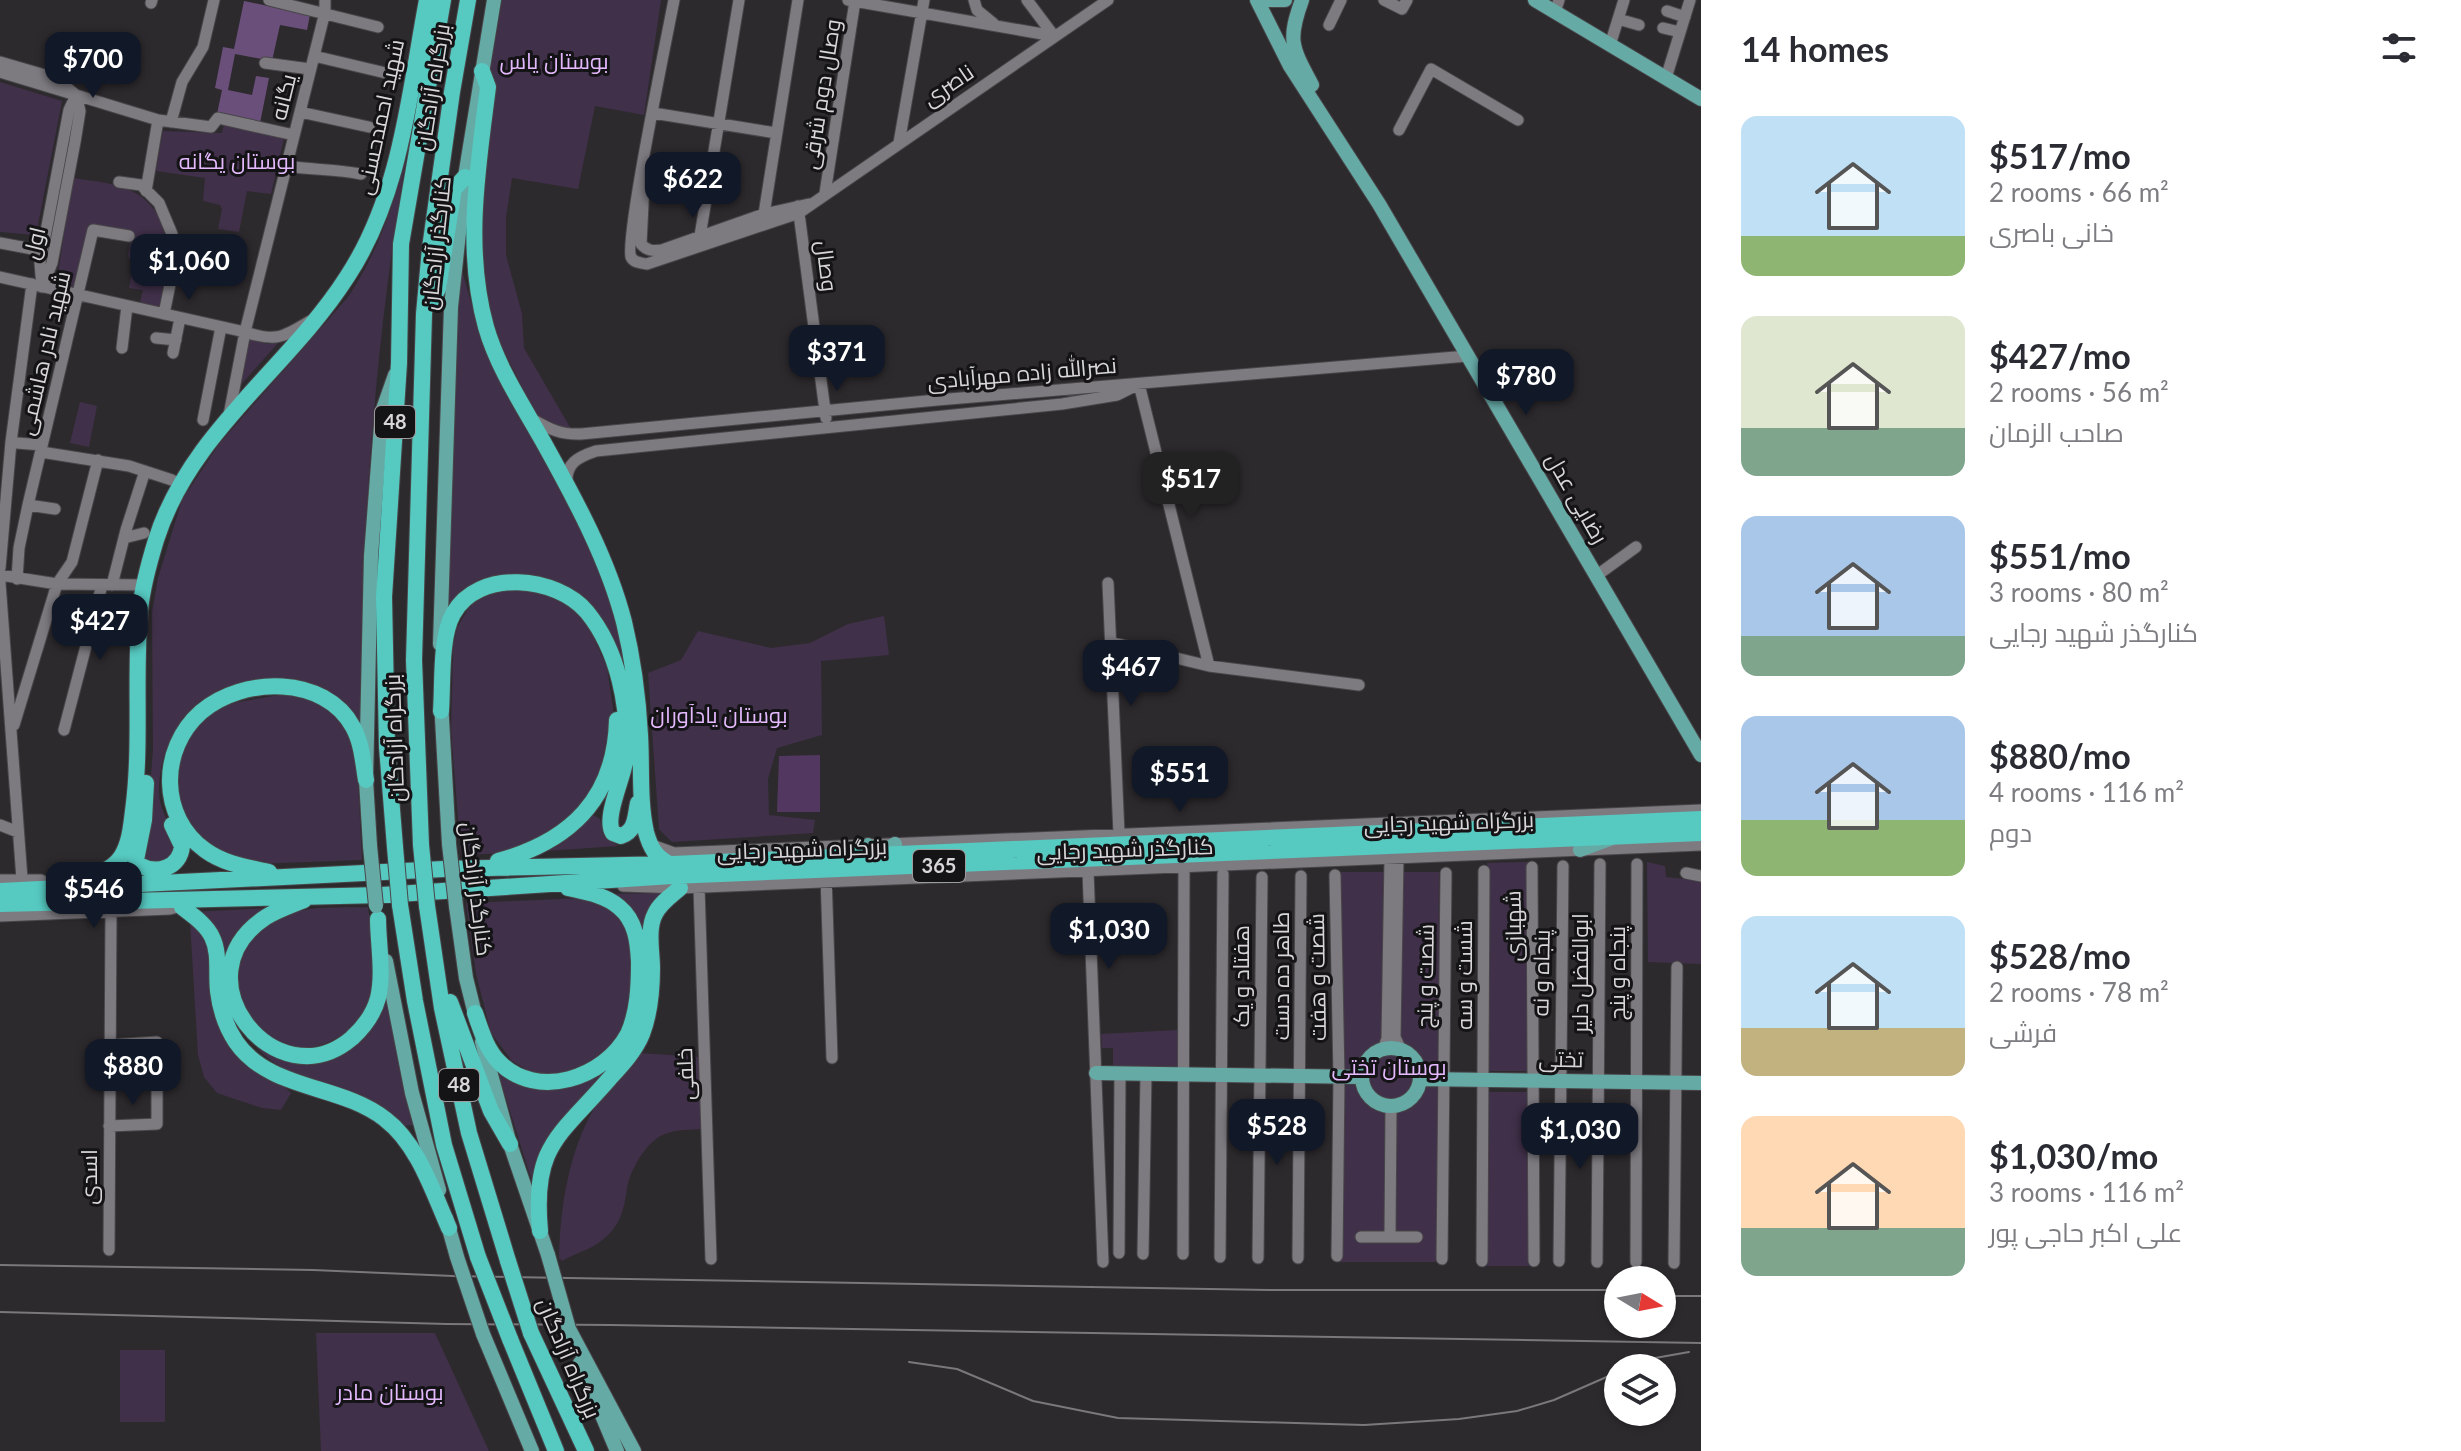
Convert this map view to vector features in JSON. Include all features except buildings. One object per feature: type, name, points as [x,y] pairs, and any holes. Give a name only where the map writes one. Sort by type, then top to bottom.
[{"type":"highway","name":"شهید احمدحسنی","points":[[53,888],[104,871],[115,865],[122,855],[130,836],[138,742],[140,611],[144,585],[168,506],[197,456],[321,314],[347,277],[384,207],[398,156],[427,0]]},
{"type":"highway","name":"بزرگراه آزادگان","points":[[443,0],[401,244],[399,363],[384,597],[387,747],[400,905],[415,1001],[444,1145],[478,1257],[556,1451]]},
{"type":"highway","name":"بزرگراه آزادگان","points":[[468,0],[449,107],[424,314],[414,660],[421,845],[436,965],[469,1133],[531,1333],[586,1451]]},
{"type":"highway","name":"کنارگذر آزادگان","points":[[482,71],[488,87],[476,183],[474,265],[487,330],[504,372],[594,541],[623,620],[634,672],[646,832],[650,844]]},
{"type":"highway","points":[[424,314],[438,289],[454,189],[465,177]]},
{"type":"highway","points":[[441,711],[445,645],[453,614],[463,602],[484,589],[525,582],[550,586],[564,593],[589,615],[612,658],[623,698],[627,740],[623,776],[609,821],[613,833],[621,836],[629,833],[634,826],[642,786]]},
{"type":"highway","points":[[472,868],[541,847],[568,829],[589,808],[603,782],[615,744],[617,710],[612,658]]},
{"type":"highway","points":[[138,742],[147,775],[144,820],[136,860],[146,869],[172,865],[181,854],[180,838],[166,809],[163,791],[168,759],[190,722],[218,701],[259,689],[293,687],[325,697],[348,717],[359,739],[366,780]]},
{"type":"highway","points":[[176,748],[169,789],[175,812],[187,834],[206,851],[230,863],[290,877]]},
{"type":"highway","name":"بزرگراه شهید رجایی","points":[[0,891],[472,868],[672,864],[882,847],[1701,819]]},
{"type":"highway","name":"بزرگراه شهید رجایی","points":[[0,904],[188,903],[414,894],[672,876],[826,875],[1701,833]]},
{"type":"highway","points":[[650,844],[657,857],[672,864]]},
{"type":"highway","points":[[475,1013],[493,1056],[509,1070],[530,1079],[560,1082],[587,1073],[612,1056],[625,1038],[634,1019],[639,978],[639,954],[632,924],[623,910],[608,899],[551,884]]},
{"type":"highway","points":[[540,1231],[538,1192],[548,1150],[636,1046],[646,1020],[651,994],[653,918],[660,906],[680,888]]},
{"type":"highway","points":[[312,896],[253,927],[236,950],[232,962],[229,986],[241,1019],[259,1039],[284,1052],[312,1054],[338,1048],[366,1022],[378,1000],[379,990],[377,912]]},
{"type":"highway","points":[[188,903],[212,936],[221,1007],[236,1042],[251,1059],[270,1071],[335,1093],[385,1119],[410,1148],[449,1228]]},
{"type":"highway","points":[[436,965],[491,1111],[510,1144]]},
{"type":"main road","name":"کنارگذر آزادگان","points":[[494,0],[465,177],[451,307],[439,604],[441,711],[449,844],[466,978],[510,1144],[548,1255],[578,1358],[617,1451]]},
{"type":"main road","points":[[1257,0],[1290,66],[1314,100]]},
{"type":"main road","points":[[1265,0],[1285,0]]},
{"type":"main road","points":[[1302,0],[1291,38],[1314,89],[1314,100]]},
{"type":"main road","points":[[1535,0],[1557,6],[1610,45],[1701,99]]},
{"type":"main road","name":"رضایی عدل","points":[[1314,100],[1379,204],[1701,755]]},
{"type":"main road","points":[[399,363],[382,412],[371,556],[366,780],[377,912],[412,1093],[457,1257],[483,1334],[532,1451]]},
{"type":"main road","points":[[1580,850],[1615,837]]},
{"type":"main road","points":[[1383,1050],[1401,1050],[1416,1061],[1421,1079],[1408,1102],[1391,1107],[1374,1101],[1362,1077],[1368,1060],[1383,1050]]},
{"type":"main road","points":[[1096,1073],[1362,1077]]},
{"type":"main road","name":"تختی","points":[[1421,1079],[1701,1083]]},
{"type":"main road","points":[[569,1329],[634,1451]]},
{"type":"main road","points":[[503,1383],[522,1451]]},
{"type":"street","points":[[171,122],[182,82],[203,47],[214,0]]},
{"type":"street","points":[[269,0],[325,6],[378,27]]},
{"type":"street","name":"یگانه","points":[[229,416],[245,332],[325,6],[332,0]]},
{"type":"street","points":[[644,166],[674,0]]},
{"type":"street","points":[[700,236],[739,0]]},
{"type":"street","points":[[764,214],[798,0]]},
{"type":"street","points":[[899,143],[924,0]]},
{"type":"street","points":[[974,0],[983,17],[997,26]]},
{"type":"street","points":[[1027,0],[1054,36]]},
{"type":"street","name":"ناصری","points":[[644,166],[633,206],[628,247],[635,261],[647,264],[802,207],[1108,0]]},
{"type":"street","points":[[1329,25],[1341,0]]},
{"type":"street","points":[[1384,0],[1402,9],[1407,0]]},
{"type":"street","points":[[1610,45],[1624,0]]},
{"type":"street","points":[[852,1],[1054,36]]},
{"type":"street","name":"وصال دوم شرقی","points":[[825,193],[852,1]]},
{"type":"street","points":[[1666,78],[1687,10],[1668,9]]},
{"type":"street","points":[[1618,19],[1639,25]]},
{"type":"street","points":[[1663,28],[1680,32]]},
{"type":"street","points":[[314,56],[390,74]]},
{"type":"street","points":[[265,63],[310,69]]},
{"type":"street","points":[[1,64],[76,95],[158,120],[211,127],[218,118],[294,135]]},
{"type":"street","points":[[1399,130],[1431,69],[1518,120]]},
{"type":"street","name":"اول","points":[[37,286],[69,110],[76,95]]},
{"type":"street","name":"اول","points":[[37,286],[52,263],[80,111],[76,95]]},
{"type":"street","points":[[300,112],[369,127]]},
{"type":"street","points":[[653,113],[776,133]]},
{"type":"street","points":[[146,191],[158,120]]},
{"type":"street","points":[[286,166],[361,174]]},
{"type":"street","name":"ناصری","points":[[644,166],[640,235],[645,249],[662,250],[764,214],[802,207]]},
{"type":"street","points":[[119,182],[141,185],[159,203],[172,234],[175,260],[164,314]]},
{"type":"street","name":"وصال","points":[[802,207],[828,428]]},
{"type":"street","name":"شهید نادر هاشمی","points":[[17,579],[19,548],[28,505],[93,230],[129,236]]},
{"type":"street","points":[[0,243],[43,251]]},
{"type":"street","points":[[0,277],[270,340],[293,332],[321,314]]},
{"type":"street","points":[[0,568],[11,442],[37,286]]},
{"type":"street","points":[[122,348],[127,306]]},
{"type":"street","points":[[156,338],[174,347],[180,318]]},
{"type":"street","points":[[203,420],[221,327]]},
{"type":"street","name":"نصرالله زاده مهرآبادی","points":[[530,418],[549,430],[565,435],[1468,356]]},
{"type":"street","points":[[1139,384],[1209,666]]},
{"type":"street","name":"نصرالله زاده مهرآبادی","points":[[567,488],[568,467],[576,458],[596,451],[1062,404],[1117,395],[1139,384]]},
{"type":"street","points":[[17,443],[145,471],[172,480]]},
{"type":"street","points":[[11,734],[57,584],[72,562],[98,460]]},
{"type":"street","points":[[64,730],[145,471]]},
{"type":"street","points":[[28,505],[55,509]]},
{"type":"street","points":[[124,538],[144,533]]},
{"type":"street","points":[[1596,576],[1636,547]]},
{"type":"street","points":[[0,575],[57,584],[144,585]]},
{"type":"street","points":[[0,583],[22,879]]},
{"type":"street","points":[[1108,583],[1119,834]]},
{"type":"street","points":[[1110,642],[1209,666],[1359,685]]},
{"type":"street","name":"کنارگذر شهید رجایی","points":[[650,844],[674,853],[882,847],[1701,810]]},
{"type":"street","points":[[0,825],[18,832]]},
{"type":"street","name":"کنارگذر شهید رجایی","points":[[551,884],[680,888],[826,875],[1088,871],[1701,845]]},
{"type":"street","points":[[1394,860],[1392,1003],[1395,1037],[1401,1050]]},
{"type":"street","name":"ابوالفضل دلیر","points":[[1597,1262],[1600,864]]},
{"type":"street","name":"پنجاه و پنج","points":[[1636,1262],[1637,864]]},
{"type":"street","name":"پنجاه و نه","points":[[1559,1261],[1563,866]]},
{"type":"street","name":"شهبازی","points":[[1532,867],[1534,1261]]},
{"type":"street","points":[[1183,1254],[1184,870]]},
{"type":"street","points":[[1088,871],[1103,1262]]},
{"type":"street","name":"شست و سه","points":[[1482,1261],[1484,871]]},
{"type":"street","name":"شصت و پنج","points":[[1442,1259],[1446,873]]},
{"type":"street","points":[[1686,873],[1701,876]]},
{"type":"street","points":[[1220,1257],[1223,874]]},
{"type":"street","points":[[826,875],[832,1058]]},
{"type":"street","name":"شصت و هفت","points":[[1335,875],[1339,1077],[1337,1256]]},
{"type":"street","name":"طاهر ده دست","points":[[1298,1258],[1301,876]]},
{"type":"street","name":"هفتاد و یک","points":[[1258,1258],[1262,877]]},
{"type":"street","points":[[0,880],[41,880],[53,888]]},
{"type":"street","name":"خلفی","points":[[699,887],[711,1259]]},
{"type":"street","points":[[0,916],[111,912],[188,903]]},
{"type":"street","name":"اسدی","points":[[109,1250],[111,912]]},
{"type":"street","points":[[1674,1263],[1677,967]]},
{"type":"street","points":[[1383,1050],[1392,1003]]},
{"type":"street","points":[[109,1126],[157,1124],[157,1042],[110,1045]]},
{"type":"street","points":[[1119,1253],[1120,1073]]},
{"type":"street","points":[[1143,1254],[1146,1074]]},
{"type":"street","points":[[1390,1235],[1391,1107]]},
{"type":"street","points":[[1361,1237],[1417,1237]]},
{"type":"green space","name":"بوستان یاس","points":[[502,0],[661,0],[644,115],[595,106],[578,189],[512,178],[506,217],[506,255],[522,314],[524,348],[571,429],[546,424],[533,409],[497,337],[478,259],[489,77]]},
{"type":"green space","points":[[0,82],[62,101],[36,235],[0,232]]},
{"type":"green space","name":"بوستان یگانه","points":[[224,123],[284,138],[271,194],[247,191],[239,232],[218,229],[222,209],[220,205],[203,201],[205,178],[156,171],[163,131],[222,133]]},
{"type":"green space","points":[[407,155],[386,297],[372,441],[363,585],[360,729],[347,708],[267,684],[192,720],[176,732],[166,750],[161,771],[160,801],[176,848],[166,863],[144,862],[153,750],[152,612],[158,578],[182,500],[219,444],[348,297],[384,228]]},
{"type":"green space","points":[[73,178],[127,189],[155,210],[166,240],[165,274],[159,308],[140,302],[143,290],[129,288],[133,268],[128,255],[130,232],[94,224],[77,291],[56,285]]},
{"type":"green space","points":[[460,264],[480,333],[594,553],[626,660],[632,725],[604,627],[525,577],[446,613]]},
{"type":"green space","points":[[248,338],[268,344],[279,342],[238,388]]},
{"type":"green space","points":[[80,402],[97,406],[89,447],[70,443]]},
{"type":"green space","points":[[519,587],[558,596],[588,624],[607,668],[613,727],[602,775],[570,821],[507,853],[461,855],[451,731],[453,647],[457,628],[479,598],[490,592]]},
{"type":"green space","name":"بوستان یادآوران","points":[[884,616],[889,655],[821,661],[822,735],[777,748],[768,779],[769,815],[815,820],[813,833],[672,842],[659,829],[648,673],[681,660],[698,631],[771,648],[810,643],[848,624]]},
{"type":"green space","points":[[279,695],[302,695],[343,718],[357,761],[362,860],[254,864],[207,845],[180,809],[177,763],[199,721],[227,704]]},
{"type":"green space","points":[[590,813],[600,819],[604,836],[618,846],[546,851]]},
{"type":"green space","points":[[1528,862],[1530,1071],[1489,1071],[1487,863]]},
{"type":"green space","points":[[1647,862],[1665,866],[1666,877],[1701,881],[1701,964],[1648,962]]},
{"type":"green space","name":"بوستان تختی","points":[[1340,872],[1439,872],[1438,1262],[1340,1262]]},
{"type":"green space","points":[[666,893],[654,906],[648,922],[646,998],[637,1029],[616,1062],[550,1137],[542,1154],[534,1188],[497,1070],[529,1084],[558,1087],[584,1081],[606,1068],[623,1048],[635,1022],[642,993],[643,960],[633,915],[623,903],[607,894]]},
{"type":"green space","points":[[584,898],[608,904],[629,929],[634,987],[624,1031],[598,1062],[549,1077],[529,1071],[512,1061],[491,1033],[476,974],[466,903]]},
{"type":"green space","points":[[368,907],[376,976],[374,993],[363,1014],[342,1035],[327,1043],[298,1048],[272,1041],[251,1020],[236,985],[236,971],[243,951],[265,926],[293,912]]},
{"type":"green space","points":[[269,908],[223,977],[192,912]]},
{"type":"green space","points":[[190,921],[209,942],[216,1009],[291,1093],[281,1110],[262,1108],[217,1093],[204,1077],[198,1055]]},
{"type":"green space","points":[[381,956],[413,1125],[404,1126],[365,1097],[288,1070],[263,1054],[253,1043],[304,1059],[373,1021]]},
{"type":"green space","points":[[1177,1030],[1177,1067],[1113,1066],[1113,1048],[1102,1048],[1101,1034]]},
{"type":"green space","points":[[638,1053],[701,1057],[702,1129],[670,1132],[652,1142],[640,1156],[632,1173],[622,1214],[614,1228],[596,1245],[562,1261],[559,1258],[561,1219],[572,1160],[586,1124],[600,1100]]},
{"type":"green space","points":[[1487,1092],[1531,1092],[1530,1266],[1486,1266]]},
{"type":"green space","name":"بوستان مادر","points":[[316,1333],[435,1333],[489,1451],[321,1451]]},
{"type":"green space","points":[[120,1350],[165,1350],[165,1422],[120,1422]]},
{"type":"shaded area","points":[[244,1],[310,15],[307,30],[280,25],[272,61],[235,54],[228,90],[252,95],[256,76],[269,78],[260,123],[217,114],[222,90],[215,88],[223,47],[234,49]]},
{"type":"shaded area","points":[[820,755],[820,812],[777,812],[779,756]]},
{"type":"railway","points":[[0,1265],[1269,1290],[1604,1290]]},
{"type":"railway","points":[[1676,1296],[1701,1296]]},
{"type":"railway","points":[[0,1312],[447,1324],[1701,1343]]},
{"type":"railway","points":[[1676,1354],[1689,1352]]},
{"type":"railway","points":[[909,1362],[957,1369],[1033,1401],[1118,1418],[1364,1425],[1459,1419],[1517,1411],[1554,1400],[1604,1378]]}]
